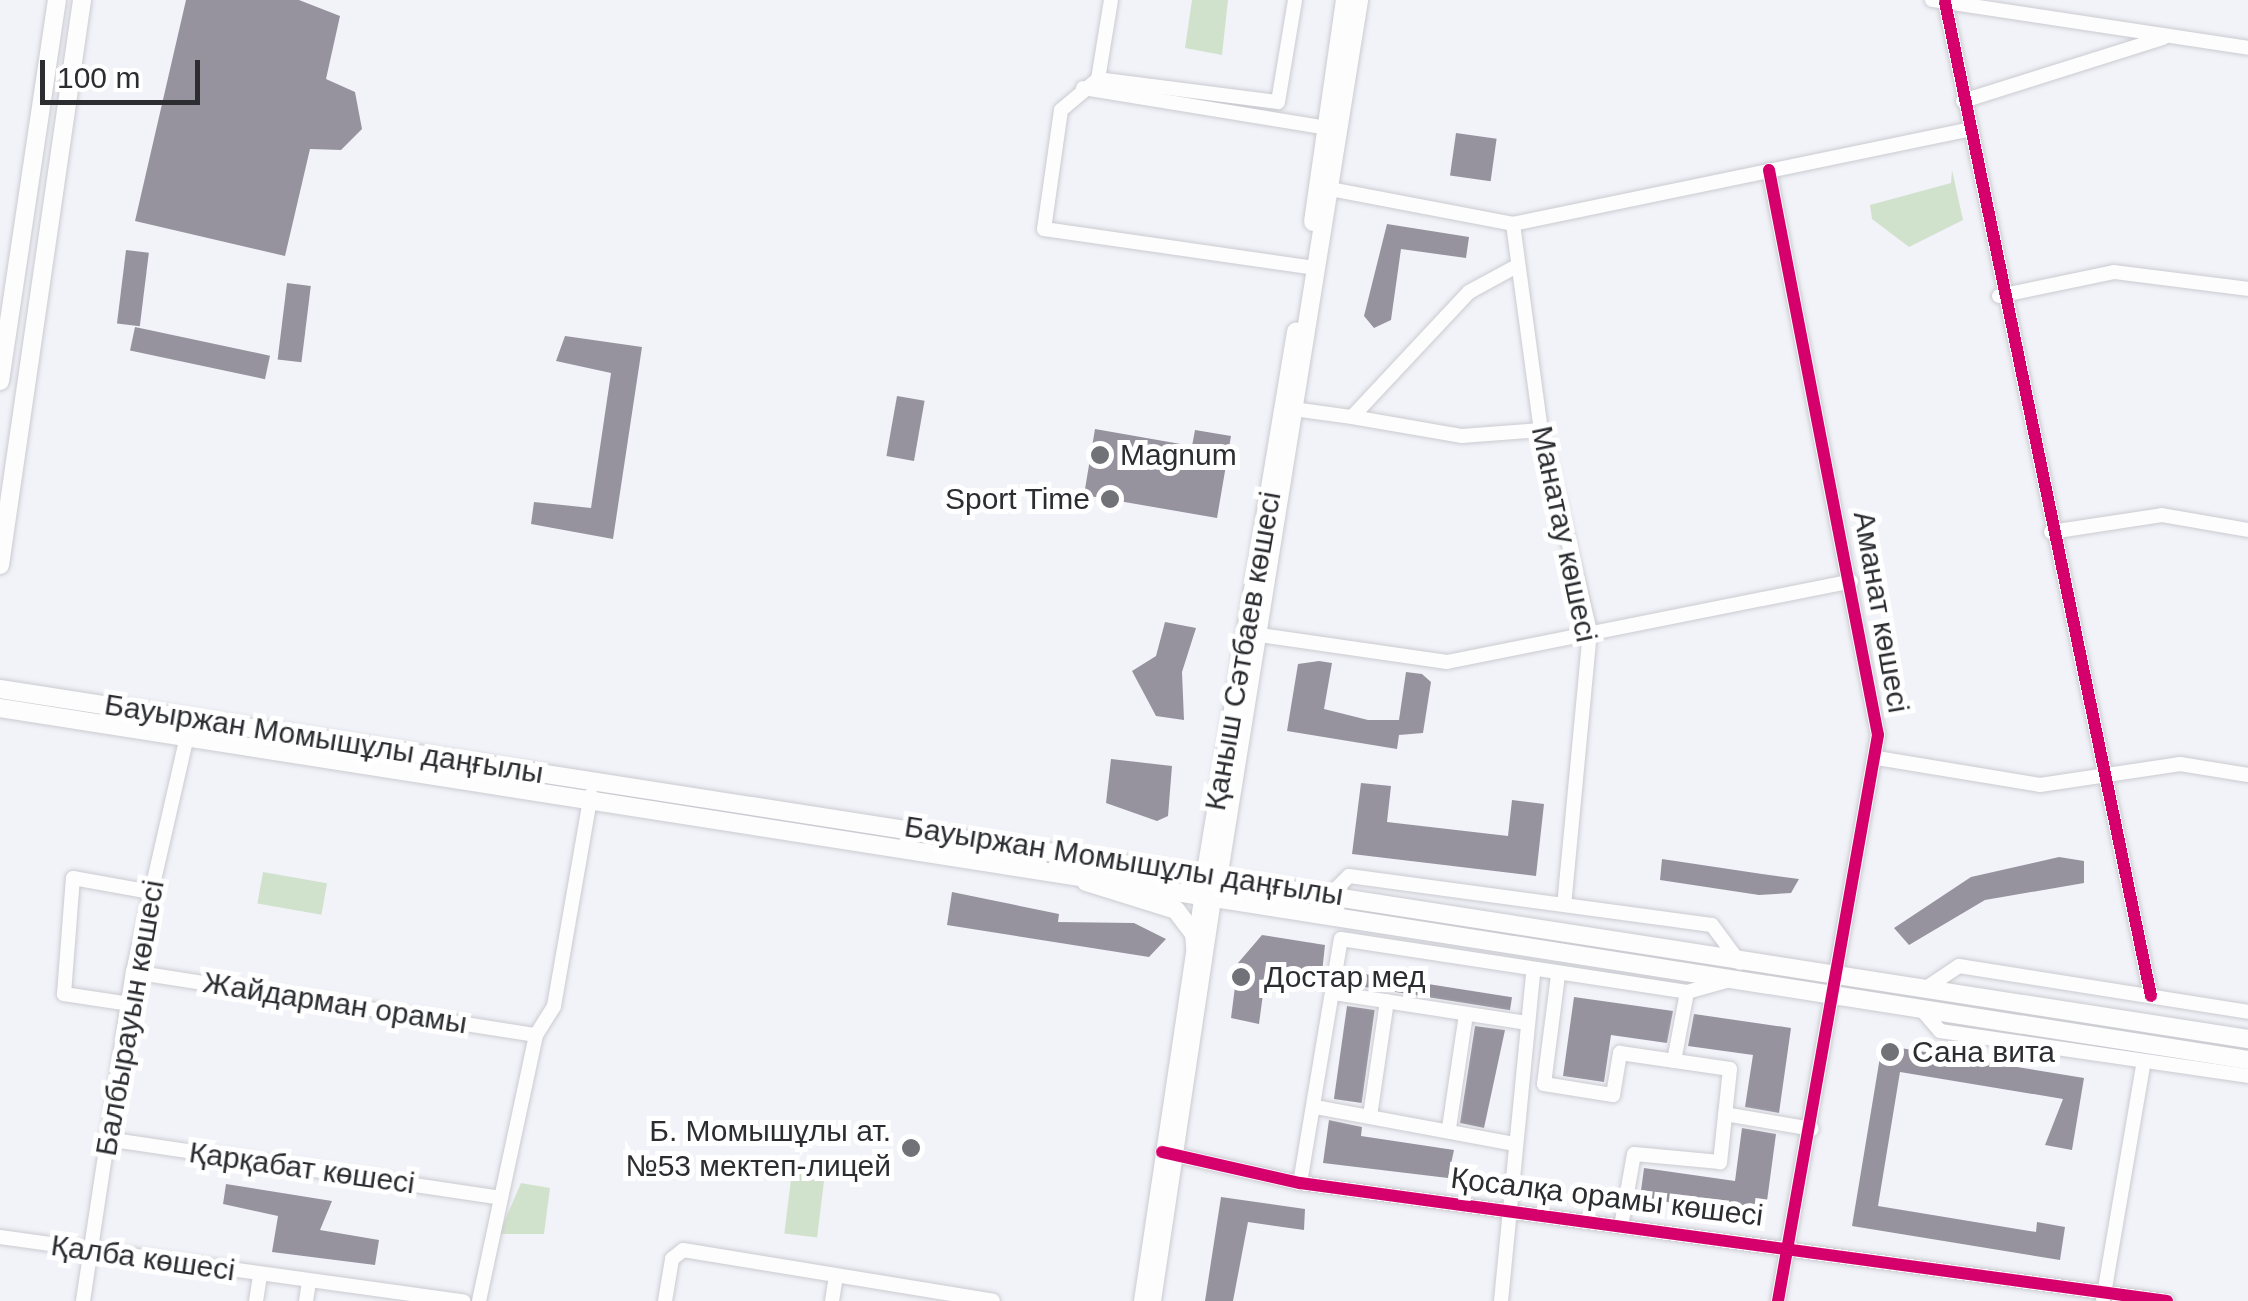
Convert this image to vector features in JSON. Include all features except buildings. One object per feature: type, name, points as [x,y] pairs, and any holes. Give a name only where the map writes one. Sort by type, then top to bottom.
[{"type":"main road","points":[[0,381],[57,0]]},
{"type":"main road","points":[[0,565],[82,0]]},
{"type":"main road","name":"Қаныш Сәтбаев көшесі","points":[[1209,894],[1289,408],[1330,189],[1345,0]]},
{"type":"main road","name":"Қаныш Сәтбаев көшесі","points":[[1212,873],[1260,635],[1307,267],[1360,0]]},
{"type":"main road","points":[[47,64],[72,69]]},
{"type":"main road","name":"Бауыржан Момышұлы даңғылы","points":[[0,689],[1063,872],[1428,930],[1736,971]]},
{"type":"main road","name":"Бауыржан Момышұлы даңғылы","points":[[0,708],[187,737],[1212,873],[1840,989],[2248,1039]]},
{"type":"main road","points":[[1063,872],[1176,910],[1194,934],[1196,960]]},
{"type":"main road","name":"Бауыржан Момышұлы даңғылы","points":[[1922,1000],[2248,1060]]},
{"type":"street","points":[[1098,79],[1110,0]]},
{"type":"street","points":[[1295,0],[1278,102],[1098,79],[1083,88],[1061,110],[1044,229],[1307,267]]},
{"type":"street","points":[[2150,996],[2097,772],[2052,532],[1939,1],[2248,48]]},
{"type":"street","points":[[1963,101],[2170,36]]},
{"type":"street","points":[[1083,88],[1333,129]]},
{"type":"street","points":[[1330,189],[1513,224],[1966,130]]},
{"type":"street","name":"Аманат көшесі","points":[[1769,170],[1851,580],[1877,758],[1840,989],[1778,1301]]},
{"type":"street","name":"Манатау көшесі","points":[[1513,224],[1513,268],[1541,430],[1590,631],[1564,904]]},
{"type":"street","points":[[1352,417],[1469,292],[1513,268]]},
{"type":"street","points":[[2000,296],[2114,272],[2248,289]]},
{"type":"street","points":[[1289,408],[1462,436],[1541,430]]},
{"type":"street","points":[[2052,532],[2162,515],[2248,530]]},
{"type":"street","points":[[1260,635],[1447,662],[1851,580]]},
{"type":"street","name":"Балбырауын көшесі","points":[[83,1301],[133,972],[187,737]]},
{"type":"street","points":[[1877,758],[2040,784],[2097,772],[2180,764],[2248,775]]},
{"type":"street","points":[[479,1301],[496,1197],[513,1172],[536,1035],[554,1006],[592,790]]},
{"type":"street","points":[[1300,1183],[1342,939],[1534,974],[1687,992],[1736,971],[1712,926],[1349,876],[1332,893]]},
{"type":"street","points":[[130,1004],[64,994],[73,878],[152,892]]},
{"type":"street","name":"Қаныш Сәтбаев көшесі","points":[[1154,1301],[1168,1153],[1209,894]]},
{"type":"street","name":"Қаныш Сәтбаев көшесі","points":[[1141,1301],[1209,894]]},
{"type":"street","points":[[1425,954],[1428,930]]},
{"type":"street","points":[[2248,1012],[1958,966],[1922,1000],[1940,1031],[2248,1076]]},
{"type":"street","name":"Жайдарман орамы","points":[[133,972],[536,1035]]},
{"type":"street","points":[[1501,1301],[1515,1213],[1514,1144],[1534,974]]},
{"type":"street","points":[[1558,976],[1544,1084],[1613,1095],[1620,1053],[1730,1069],[1720,1162],[1634,1154],[1622,1221]]},
{"type":"street","points":[[1674,1061],[1687,992]]},
{"type":"street","points":[[1334,993],[1526,1022]]},
{"type":"street","points":[[1370,1116],[1386,1001]]},
{"type":"street","points":[[1449,1128],[1466,1014]]},
{"type":"street","points":[[2104,1296],[2144,1061]]},
{"type":"street","points":[[1315,1107],[1449,1128],[1514,1144]]},
{"type":"street","points":[[1725,1114],[1812,1129]]},
{"type":"street","name":"Қарқабат көшесі","points":[[108,1140],[496,1197]]},
{"type":"street","name":"Қосалқа орамы көшесі","points":[[1168,1153],[1300,1183],[1515,1213],[1622,1221],[2104,1296],[2168,1301]]},
{"type":"street","name":"Қалба көшесі","points":[[0,1237],[464,1301]]},
{"type":"street","points":[[664,1301],[672,1260],[683,1250],[989,1301]]},
{"type":"street","points":[[256,1301],[260,1275]]},
{"type":"street","points":[[832,1301],[836,1276]]},
{"type":"street","points":[[306,1301],[309,1281]]},
{"type":"green space","points":[[1192,0],[1228,0],[1222,55],[1185,48]]},
{"type":"green space","points":[[1952,170],[1963,220],[1909,247],[1872,219],[1870,205],[1951,183]]},
{"type":"green space","points":[[263,872],[327,883],[321,915],[257,904]]},
{"type":"green space","points":[[792,1171],[825,1175],[817,1238],[784,1234]]},
{"type":"green space","points":[[521,1183],[550,1188],[544,1234],[499,1234]]},
{"type":"cycle path","points":[[1945,2],[2151,996]]},
{"type":"cycle path","points":[[1769,170],[1878,735],[1778,1301]]},
{"type":"cycle path","points":[[1162,1152],[1300,1183],[2167,1301]]},
{"type":"place","name":"Magnum","points":[[1100,455]]},
{"type":"place","name":"Sport Time","points":[[1110,499]]},
{"type":"place","name":"Достар мед","points":[[1241,977]]},
{"type":"place","name":"Сана вита","points":[[1890,1052]]},
{"type":"place","name":"Б. Момышұлы ат. №53 мектеп-лицей","points":[[911,1148]]}]
